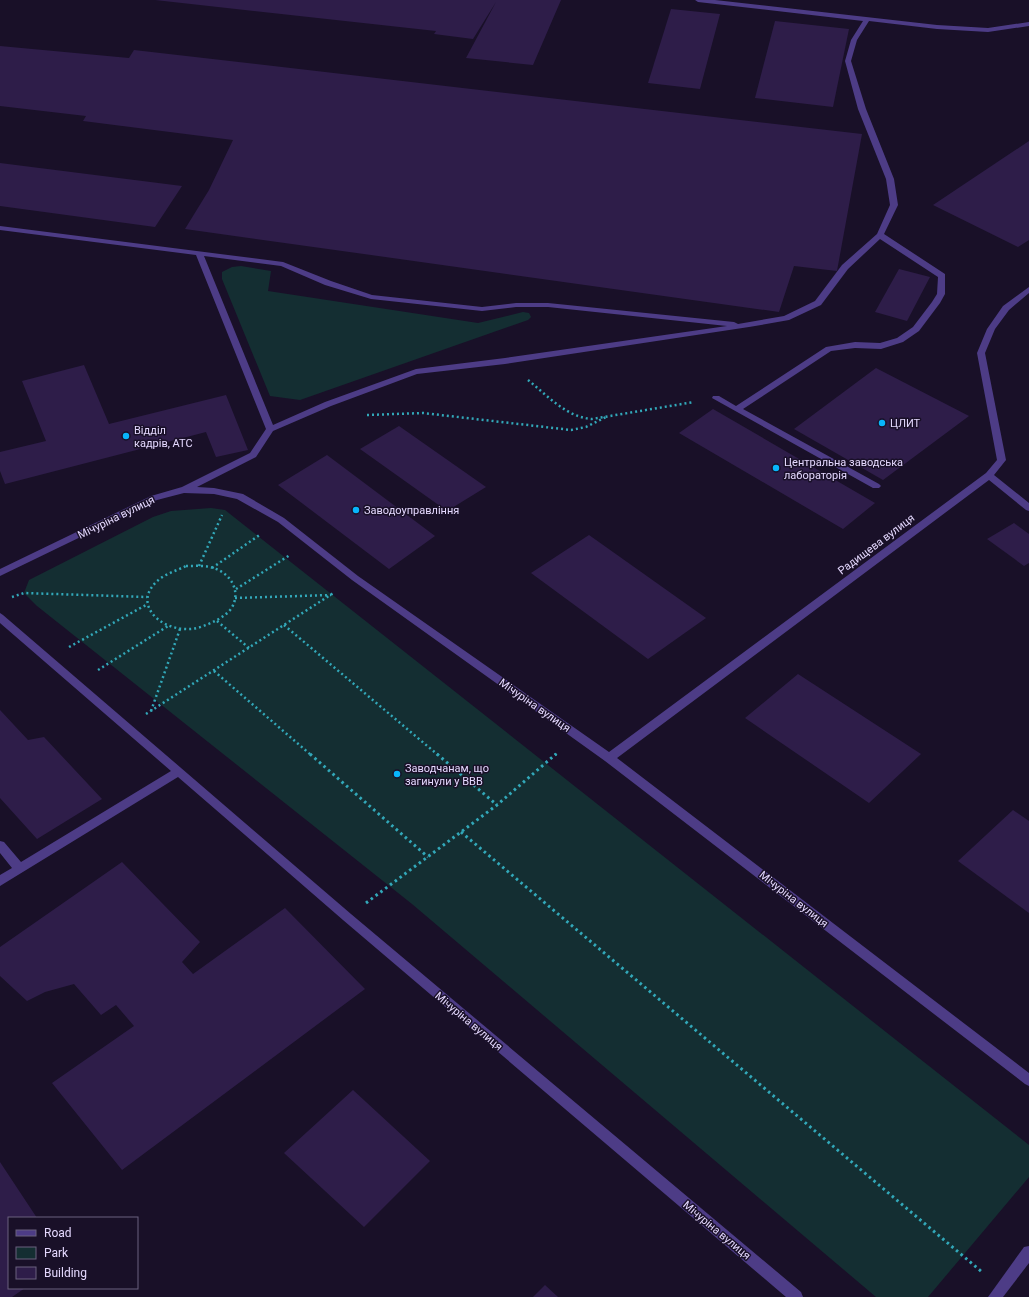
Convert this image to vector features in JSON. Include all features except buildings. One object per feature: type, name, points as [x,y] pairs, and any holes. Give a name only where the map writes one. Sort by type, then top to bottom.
[{"type":"street","points":[[698,0],[867,20],[988,30],[1029,24]]},
{"type":"street","points":[[184,490],[253,455],[270,429],[328,404],[416,372],[505,361],[749,325],[786,318],[818,303],[845,267],[880,235],[894,205],[890,179],[862,109],[848,61],[854,40],[867,20]]},
{"type":"street","points":[[0,228],[283,264],[328,283],[371,297],[482,309],[548,304],[749,325]]},
{"type":"street","points":[[737,409],[829,349],[855,345],[881,346],[900,340],[916,329],[941,294],[942,276],[880,235]]},
{"type":"street","points":[[199,253],[270,429]]},
{"type":"street","name":"Радищева вулиця","points":[[609,758],[989,475],[1002,460],[981,353],[991,329],[1006,308],[1029,289]]},
{"type":"street","points":[[716,398],[876,486]]},
{"type":"street","points":[[989,475],[1029,508]]},
{"type":"street","name":"Мічуріна вулиця","points":[[0,573],[154,498],[184,490],[214,490],[240,496],[281,520],[354,578],[609,758],[1029,1080]]},
{"type":"street","name":"Мічуріна вулиця","points":[[0,617],[347,917],[796,1297]]},
{"type":"street","points":[[0,881],[178,772]]},
{"type":"street","points":[[0,844],[20,869]]},
{"type":"street","points":[[999,1293],[1029,1252]]},
{"type":"path","points":[[505,361],[569,413],[580,418],[608,416],[716,398]]},
{"type":"path","points":[[360,415],[423,412],[571,430],[586,427],[608,416]]},
{"type":"path","points":[[199,566],[225,510],[240,496]]},
{"type":"path","points":[[212,568],[281,520]]},
{"type":"path","points":[[236,589],[309,543]]},
{"type":"path","points":[[186,566],[199,566],[219,570],[231,579],[236,589],[235,602],[227,613],[217,621],[197,628],[180,629],[162,625],[152,616],[146,605],[147,597],[156,580],[170,572],[186,566]]},
{"type":"path","points":[[126,727],[331,595],[354,578]]},
{"type":"path","points":[[6,599],[24,593],[147,597]]},
{"type":"path","points":[[235,598],[331,595]]},
{"type":"path","points":[[48,659],[146,605]]},
{"type":"path","points":[[217,621],[249,648]]},
{"type":"path","points":[[284,625],[497,805]]},
{"type":"path","points":[[77,683],[169,626]]},
{"type":"path","points":[[151,711],[180,629]]},
{"type":"path","points":[[214,671],[428,857]]},
{"type":"path","points":[[347,917],[497,805],[579,736]]},
{"type":"path","points":[[461,832],[999,1293]]},
{"type":"green space","points":[[241,266],[271,271],[268,291],[478,323],[523,312],[529,313],[531,317],[528,320],[300,400],[270,396],[222,279],[222,272],[232,267]]},
{"type":"green space","points":[[211,508],[225,510],[1029,1145],[1029,1177],[928,1297],[876,1297],[412,904],[37,606],[24,593],[29,580],[153,517],[171,511]]},
{"type":"place","name":"ЦЛИТ","points":[[882,423]]},
{"type":"place","name":"Відділ кадрів, АТС","points":[[126,436]]},
{"type":"place","name":"Центральна заводська лабораторія","points":[[776,468]]},
{"type":"place","name":"Заводоуправління","points":[[356,510]]},
{"type":"place","name":"Заводчанам, що загинули у ВВВ","points":[[397,774]]}]
